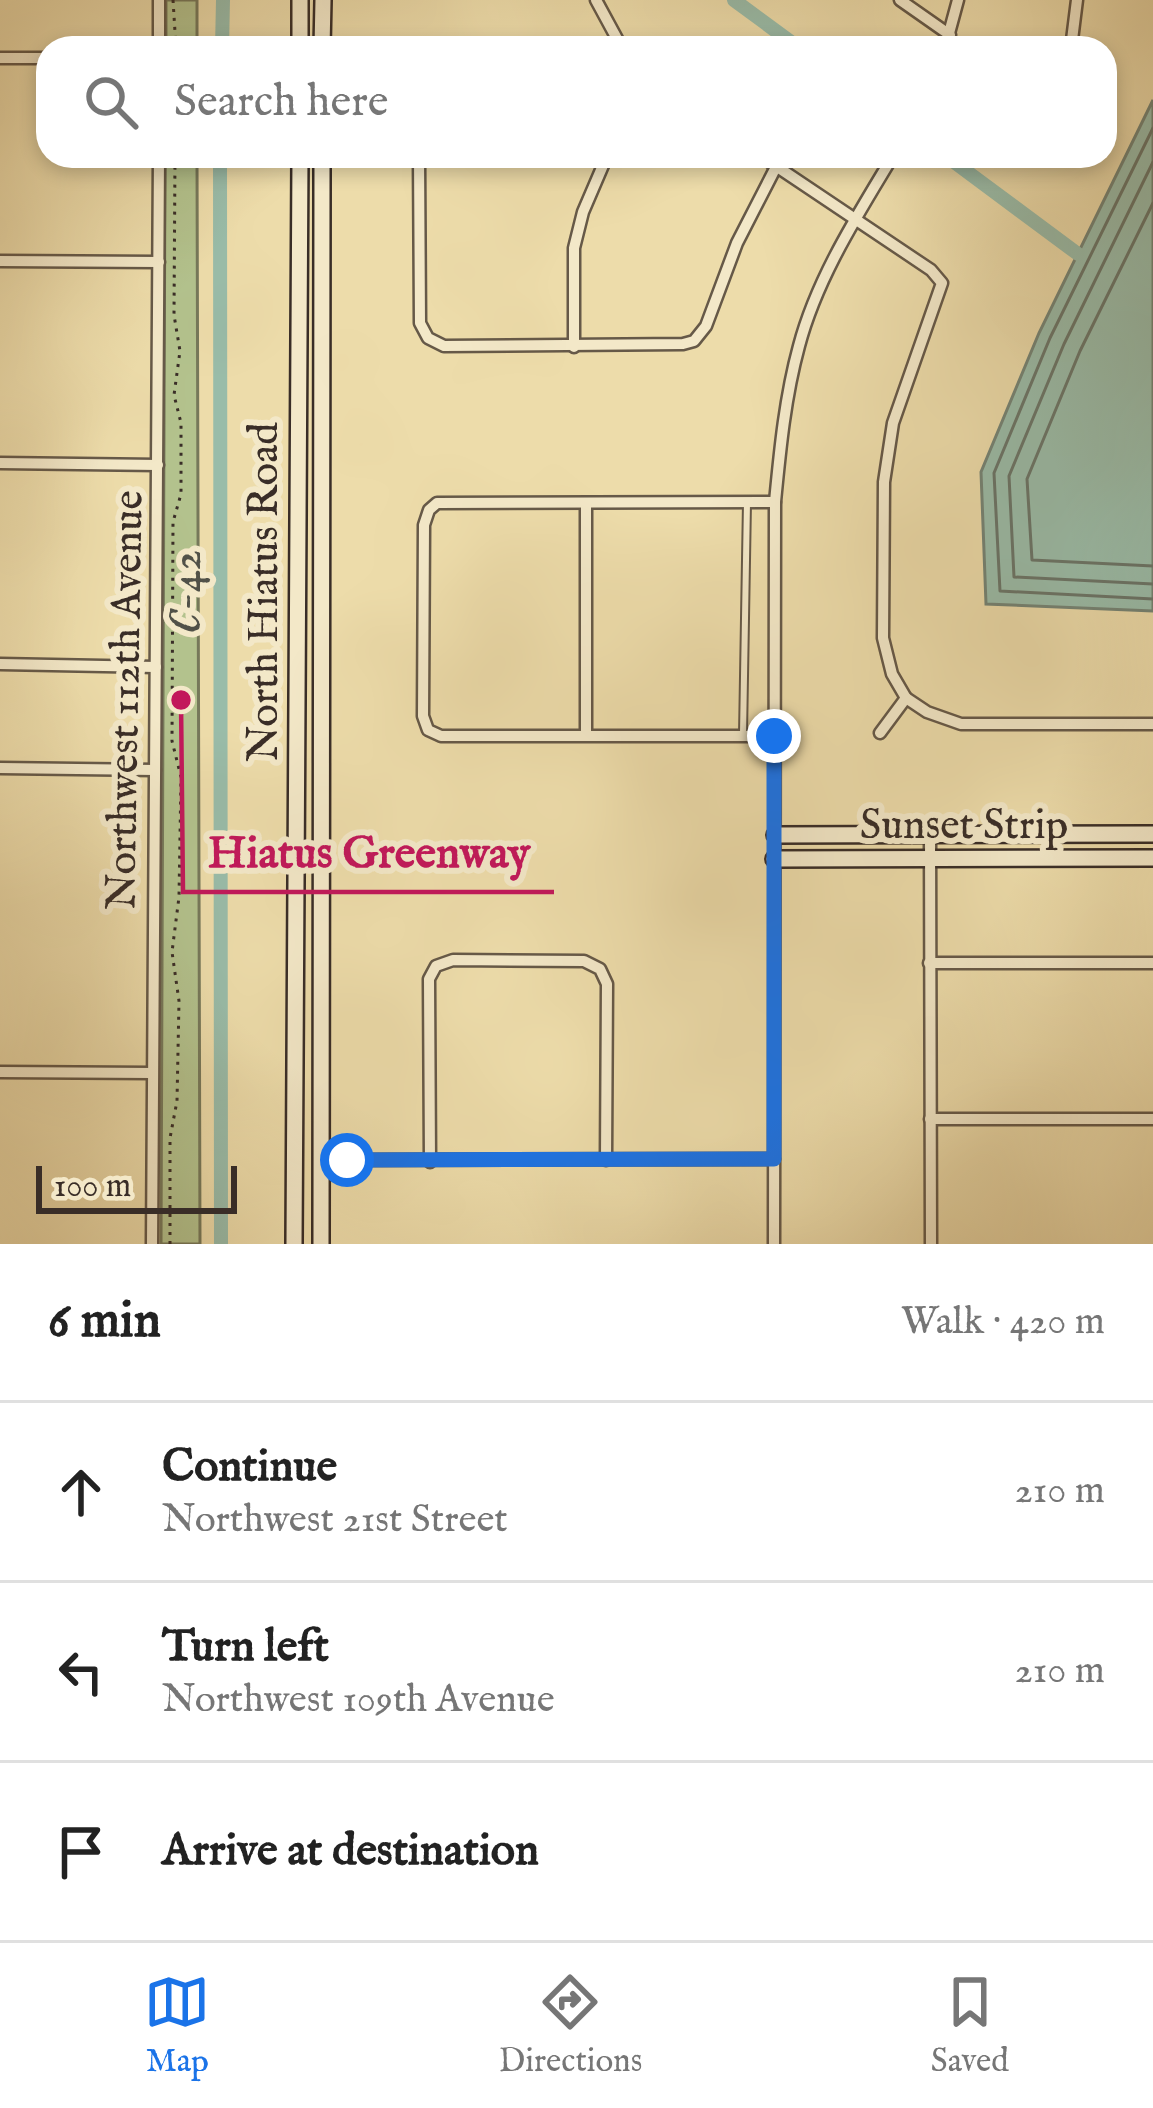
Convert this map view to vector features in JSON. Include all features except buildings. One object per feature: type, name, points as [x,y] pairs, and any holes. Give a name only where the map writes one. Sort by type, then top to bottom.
[{"type":"main road","points":[[300,0],[300,36]]},
{"type":"main road","points":[[322,0],[322,36]]},
{"type":"main road","name":"North Hiatus Road","points":[[294,1244],[300,168]]},
{"type":"main road","name":"North Hiatus Road","points":[[321,1244],[322,168]]},
{"type":"main road","name":"Sunset Strip","points":[[775,835],[1153,834]]},
{"type":"main road","name":"Sunset Strip","points":[[774,860],[1153,858]]},
{"type":"main road","points":[[296,881],[320,881]]},
{"type":"street","points":[[159,0],[159,36]]},
{"type":"street","points":[[596,0],[616,36]]},
{"type":"street","points":[[900,0],[940,36]]},
{"type":"street","points":[[949,36],[958,0]]},
{"type":"street","points":[[1072,36],[1077,0]]},
{"type":"street","points":[[0,58],[36,58]]},
{"type":"street","name":"Northwest 112th Avenue","points":[[152,1244],[159,168]]},
{"type":"street","points":[[419,168],[420,323],[428,338],[444,346],[694,341],[706,326],[737,244],[775,168]]},
{"type":"street","points":[[574,346],[574,248],[602,168]]},
{"type":"street","points":[[778,168],[931,270],[942,283],[893,423],[884,482],[883,638],[892,674],[906,698],[927,712],[961,724],[1153,724]]},
{"type":"street","points":[[774,1244],[775,502],[783,421],[799,344],[825,278],[886,168]]},
{"type":"street","points":[[0,260],[159,262]]},
{"type":"street","points":[[0,463],[158,465]]},
{"type":"street","points":[[774,736],[441,736],[428,730],[423,716],[423,620],[424,525],[437,503],[775,502]]},
{"type":"street","points":[[586,504],[586,734]]},
{"type":"street","points":[[0,664],[156,667]]},
{"type":"street","points":[[880,733],[906,698]]},
{"type":"street","points":[[0,768],[155,770]]},
{"type":"street","points":[[930,834],[932,1244]]},
{"type":"street","points":[[430,1162],[429,979],[436,966],[453,960],[584,961],[600,969],[608,983],[606,1160]]},
{"type":"street","points":[[929,963],[1153,963]]},
{"type":"street","points":[[0,1072],[152,1073]]},
{"type":"street","points":[[930,1119],[1153,1118]]},
{"type":"street","points":[[347,1160],[774,1159]]},
{"type":"lane","points":[[743,735],[747,502]]},
{"type":"path","points":[[173,0],[175,36]]},
{"type":"path","points":[[170,1244],[170,1138],[178,1101],[179,1001],[172,952],[179,897],[182,777],[172,741],[173,522],[182,494],[181,423],[174,395],[181,351],[175,315],[175,168]]},
{"type":"green space","points":[[166,0],[197,0],[197,36],[166,36]]},
{"type":"green space","points":[[165,168],[197,168],[200,1244],[161,1244]]},
{"type":"water","points":[[1153,100],[1153,611],[986,604],[981,472],[1039,333]]},
{"type":"waterway","name":"C-42","points":[[222,36],[223,0]]},
{"type":"waterway","points":[[734,0],[783,36]]},
{"type":"waterway","name":"C-42","points":[[220,168],[221,1244]]},
{"type":"waterway","points":[[962,168],[1078,254]]},
{"type":"place","name":"Hiatus Greenway","points":[[181,700]]},
{"type":"route","points":[[347,1160],[774,1159],[774,736]]}]
